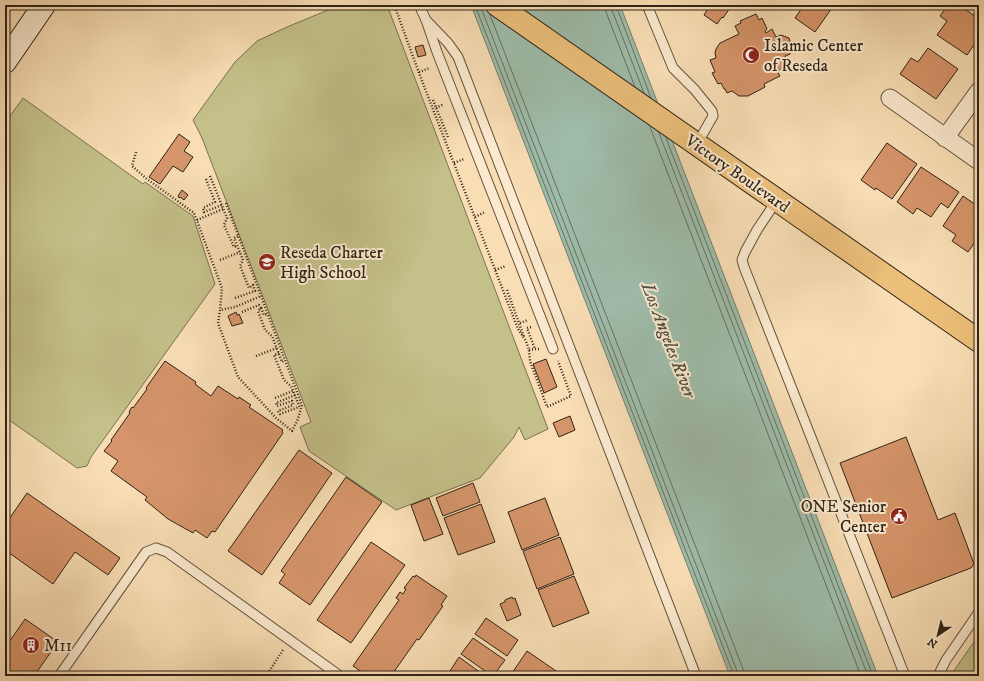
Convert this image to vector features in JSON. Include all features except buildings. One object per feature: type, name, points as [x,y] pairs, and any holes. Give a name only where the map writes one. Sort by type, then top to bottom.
[{"type":"main road","points":[[5,62],[44,5]]},
{"type":"main road","name":"Victory Boulevard","points":[[497,5],[979,341]]},
{"type":"street","points":[[945,138],[979,91]]},
{"type":"street","points":[[890,98],[979,161]]},
{"type":"lane","points":[[420,5],[553,349]]},
{"type":"lane","points":[[647,5],[673,68],[712,111],[713,116],[706,150]]},
{"type":"lane","points":[[426,20],[448,42],[458,57],[696,676]]},
{"type":"lane","points":[[777,200],[757,230],[742,260],[905,676]]},
{"type":"lane","points":[[59,676],[146,552],[156,548],[167,552],[340,676]]},
{"type":"lane","points":[[938,676],[946,660],[979,612]]},
{"type":"path","points":[[396,7],[518,329],[526,341]]},
{"type":"path","points":[[433,100],[448,137]]},
{"type":"path","points":[[136,152],[132,166],[147,179],[194,213],[222,288],[218,323],[238,377],[276,418],[292,431],[302,409],[302,405],[226,203]]},
{"type":"path","points":[[210,176],[227,218],[224,225],[234,248],[237,246]]},
{"type":"path","points":[[206,180],[214,202],[203,208],[204,212],[222,205]]},
{"type":"path","points":[[196,220],[223,209]]},
{"type":"path","points":[[235,298],[255,291],[253,286],[249,288],[240,266],[243,260],[234,238],[238,236]]},
{"type":"path","points":[[220,260],[240,252]]},
{"type":"path","points":[[507,290],[526,341],[530,361],[547,407],[571,396],[553,349],[529,350]]},
{"type":"path","points":[[220,310],[235,307],[261,296]]},
{"type":"path","points":[[242,312],[260,305],[264,315],[268,314]]},
{"type":"path","points":[[261,308],[258,311],[265,330],[272,336],[282,362],[285,360]]},
{"type":"path","points":[[256,356],[276,348]]},
{"type":"path","points":[[279,353],[274,356],[284,380],[291,386],[299,407],[302,409]]},
{"type":"path","points":[[275,398],[293,391]]},
{"type":"path","points":[[295,395],[276,403],[277,406],[292,401],[293,405],[278,411],[280,414],[299,407]]},
{"type":"path","points":[[266,676],[290,640]]},
{"type":"shaded area","points":[[340,5],[387,5],[548,429],[525,440],[519,427],[514,437],[480,478],[396,510],[309,451],[300,427],[311,422],[202,138],[193,120],[235,62],[257,41]]},
{"type":"shaded area","points":[[23,98],[143,184],[145,182],[193,216],[215,284],[91,457],[87,466],[77,468],[5,417],[5,123]]},
{"type":"shaded area","points":[[979,635],[979,676],[950,676]]},
{"type":"water","name":"Los Angeles River","points":[[471,5],[620,5],[878,676],[730,676]]},
{"type":"place","name":"Islamic Center of Reseda","points":[[751,55]]},
{"type":"place","name":"Reseda Charter High School","points":[[267,262]]},
{"type":"place","name":"ONE Senior Center","points":[[899,516]]},
{"type":"place","name":"M11","points":[[31,645]]}]
